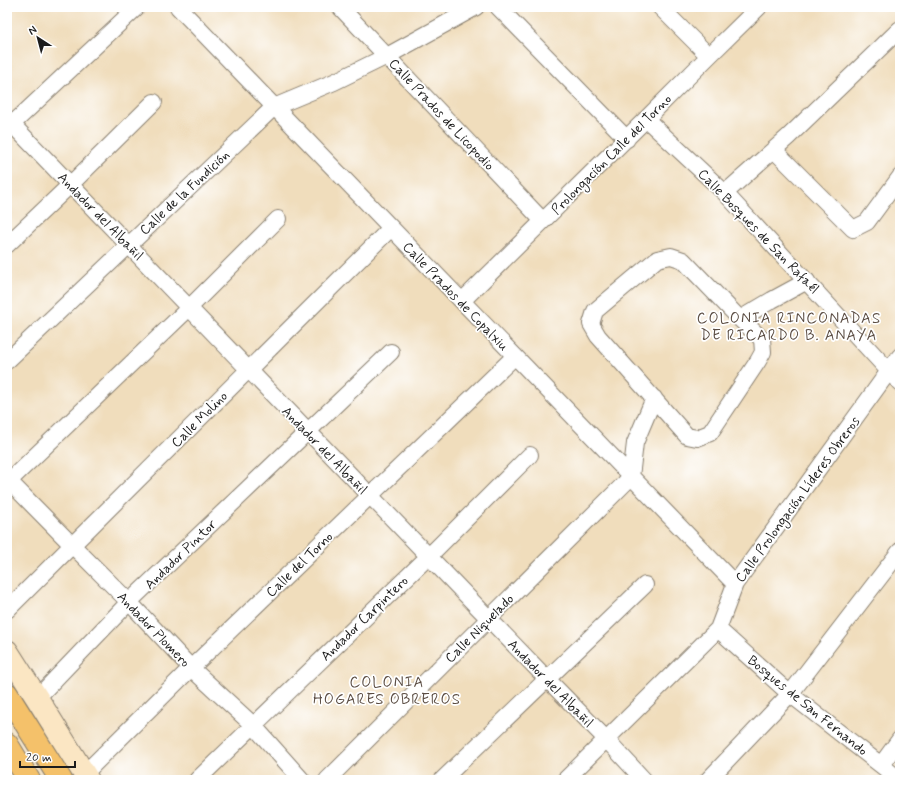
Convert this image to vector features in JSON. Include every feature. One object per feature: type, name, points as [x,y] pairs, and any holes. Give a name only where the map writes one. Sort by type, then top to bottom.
[{"type":"highway","points":[[7,694],[61,780]]},
{"type":"highway","points":[[7,744],[29,780]]},
{"type":"main road","points":[[7,651],[86,777]]},
{"type":"street","points":[[9,124],[137,7]]},
{"type":"street","name":"Calle Prados de Copalxiu","points":[[178,7],[735,584]]},
{"type":"street","name":"Calle Prados de Licopodio","points":[[340,7],[543,222]]},
{"type":"street","points":[[274,107],[334,82],[387,56],[476,7]]},
{"type":"street","points":[[498,7],[627,139]]},
{"type":"street","points":[[660,7],[709,56]]},
{"type":"street","name":"Prolongación Calle del Torno","points":[[462,301],[759,7]]},
{"type":"street","points":[[725,193],[897,39]]},
{"type":"street","points":[[7,245],[154,102]]},
{"type":"street","name":"Calle de la Fundición","points":[[7,361],[274,107]]},
{"type":"street","name":"Calle Bosques de San Rafaél","points":[[646,119],[725,193],[900,383]]},
{"type":"street","name":"Andador del Albañil","points":[[9,124],[70,185],[644,780]]},
{"type":"street","points":[[774,150],[853,230],[867,222],[900,178]]},
{"type":"street","points":[[8,481],[189,308],[278,219]]},
{"type":"street","name":"Calle Molino","points":[[7,610],[391,228]]},
{"type":"street","points":[[671,256],[684,260],[740,319],[762,339],[763,352],[710,432],[697,438],[687,436],[654,398],[598,336],[591,324],[595,311],[657,259],[671,256]]},
{"type":"street","points":[[740,319],[807,281]]},
{"type":"street","name":"Andador Pintor","points":[[37,698],[129,602],[391,352]]},
{"type":"street","name":"Calle del Torno","points":[[86,777],[191,668],[515,356]]},
{"type":"street","name":"Calle Prolongación Líderes Obreros","points":[[565,780],[718,629],[735,584],[900,356]]},
{"type":"street","points":[[632,477],[635,443],[654,398]]},
{"type":"street","name":"Andador Carpintero","points":[[197,780],[428,557],[530,455]]},
{"type":"street","name":"Calle Niquelado","points":[[327,780],[632,477]]},
{"type":"street","name":"Andador Plomero","points":[[8,481],[129,602],[191,668],[253,725],[302,780]]},
{"type":"street","points":[[708,780],[790,694],[900,551]]},
{"type":"street","points":[[442,780],[645,585]]},
{"type":"street","name":"Bosques de San Fernando","points":[[718,629],[790,694],[900,780]]},
{"type":"street","points":[[881,765],[900,739]]},
{"type":"district","name":"COLONIA RINCONADAS DE RICARDO B. ANAYA","points":[[789,326]]},
{"type":"district","name":"COLONIA HOGARES OBREROS","points":[[387,690]]}]
